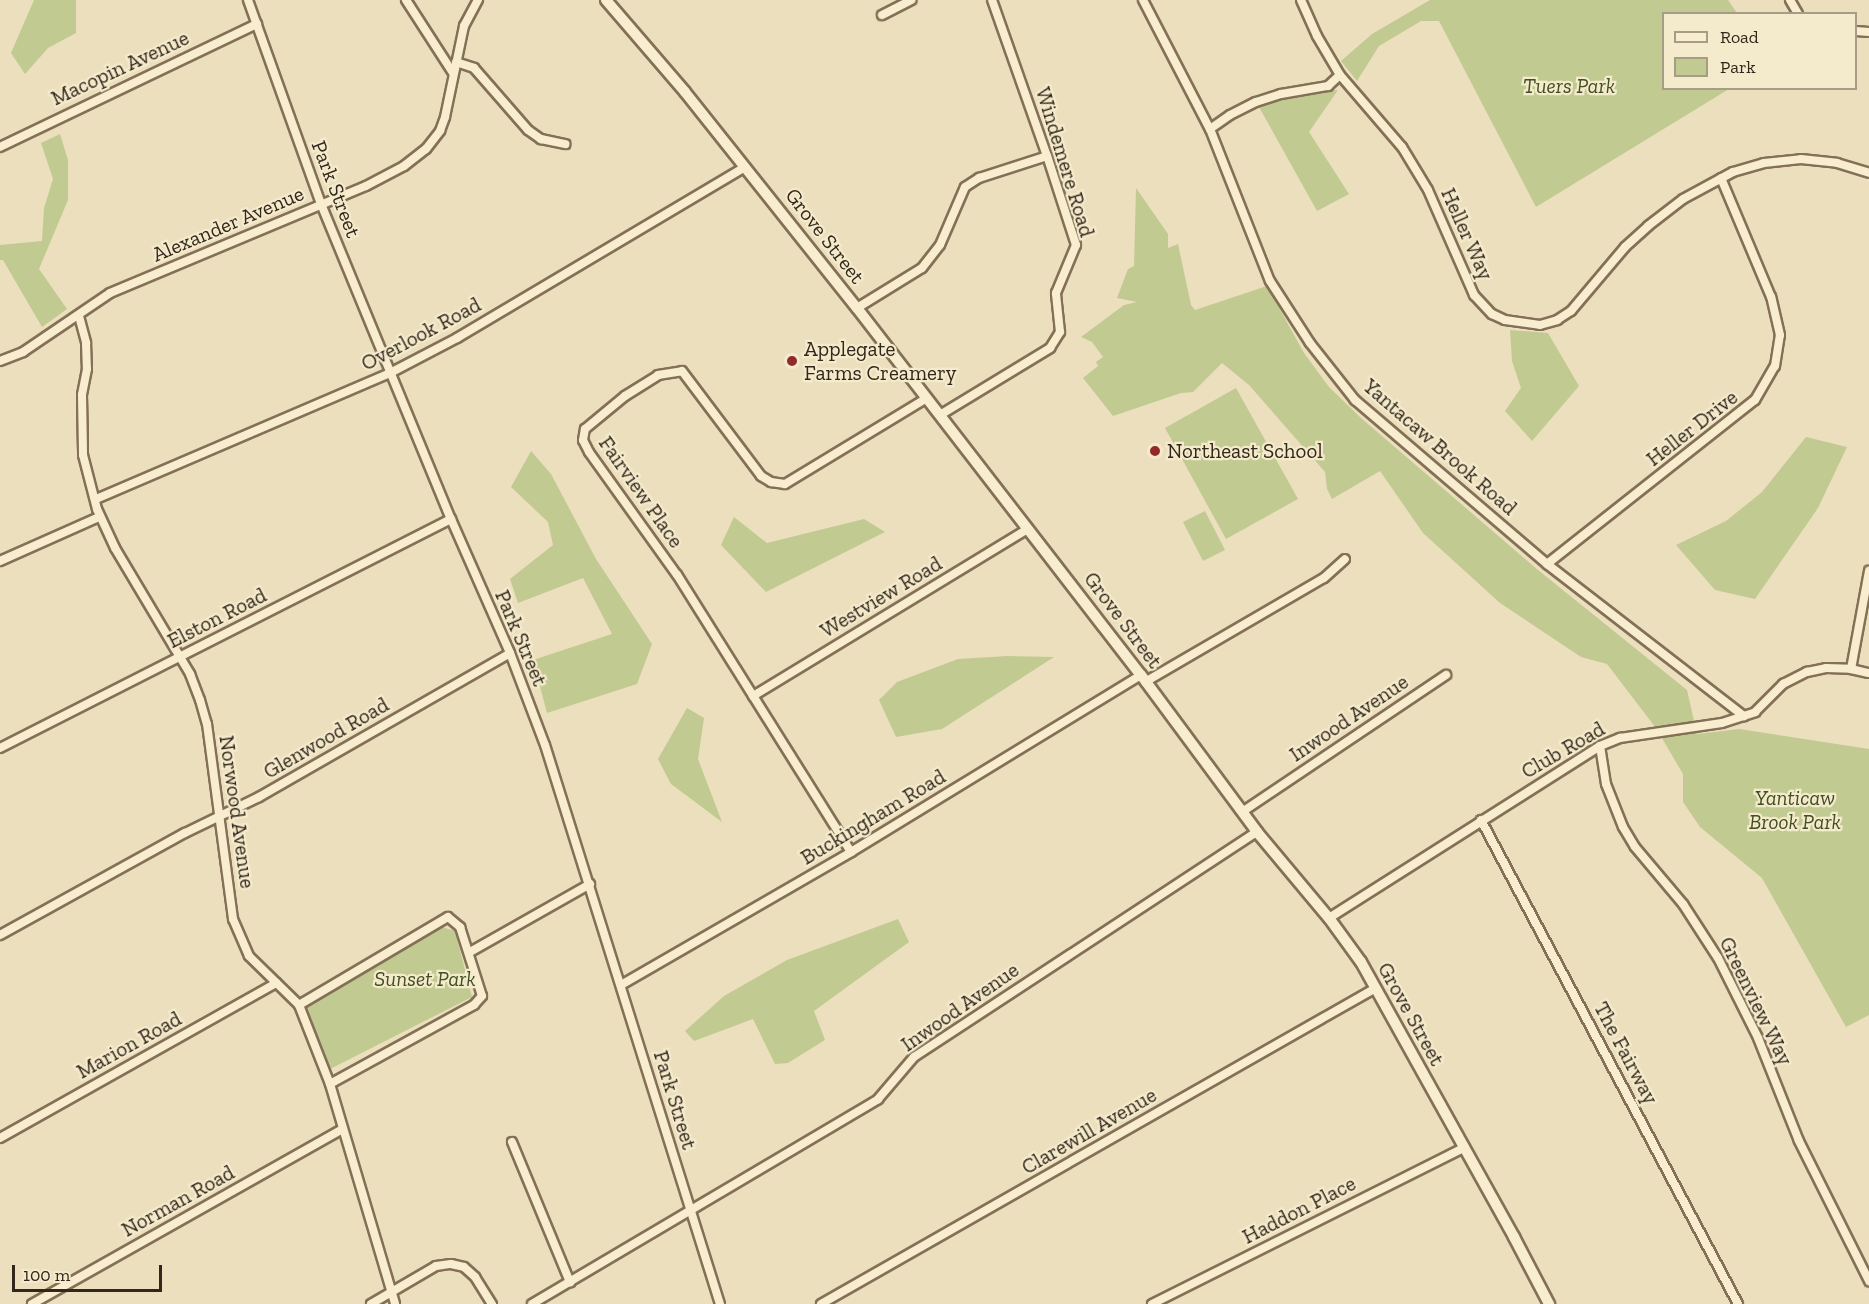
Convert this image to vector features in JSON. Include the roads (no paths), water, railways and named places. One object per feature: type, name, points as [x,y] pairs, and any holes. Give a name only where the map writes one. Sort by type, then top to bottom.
[{"type":"main road","name":"Grove Street","points":[[606,0],[745,166],[857,308],[1143,678],[1257,832],[1329,918],[1361,962],[1549,1304]]},
{"type":"street","name":"Park Street","points":[[248,0],[321,204],[451,519],[510,653],[545,745],[720,1304]]},
{"type":"street","points":[[405,0],[453,73]]},
{"type":"street","name":"Alexander Avenue","points":[[0,361],[23,352],[110,293],[382,179],[426,149],[440,131],[445,117],[464,26],[478,0]]},
{"type":"street","points":[[882,15],[911,0]]},
{"type":"street","name":"Windemere Road","points":[[940,415],[1050,348],[1060,332],[1056,293],[1076,245],[992,0]]},
{"type":"street","name":"Yantacaw Brook Road","points":[[1143,0],[1209,129],[1270,282],[1310,343],[1355,400],[1547,564],[1744,716]]},
{"type":"street","name":"Heller Way","points":[[1301,0],[1317,36],[1340,75],[1402,147],[1428,190],[1474,295],[1492,314],[1505,320],[1540,325],[1557,320],[1571,311],[1624,247],[1647,226],[1683,199],[1721,178],[1764,163],[1801,159],[1837,163],[1869,173]]},
{"type":"street","name":"Macopin Avenue","points":[[0,147],[257,24]]},
{"type":"street","points":[[456,62],[474,68],[528,130],[541,139],[565,144]]},
{"type":"street","points":[[1209,129],[1256,102],[1281,93],[1328,86],[1340,75]]},
{"type":"street","points":[[857,308],[922,268],[940,245],[965,187],[979,178],[1047,156]]},
{"type":"street","name":"Overlook Road","points":[[96,499],[390,373],[456,338],[745,166]]},
{"type":"street","name":"Heller Drive","points":[[1547,564],[1755,400],[1775,366],[1780,335],[1771,297],[1721,178]]},
{"type":"street","name":"Norwood Avenue","points":[[79,316],[87,352],[87,369],[82,395],[83,455],[99,517],[190,674],[207,724],[233,919],[249,956],[299,1005],[330,1084],[395,1304]]},
{"type":"street","name":"Fairview Place","points":[[851,852],[677,575],[589,452],[583,441],[585,429],[625,396],[658,375],[682,371],[761,476],[771,483],[785,483],[927,398]]},
{"type":"street","points":[[0,561],[99,517]]},
{"type":"street","name":"Elston Road","points":[[0,748],[451,519]]},
{"type":"street","name":"Westview Road","points":[[753,696],[1028,529]]},
{"type":"street","name":"Buckingham Road","points":[[621,985],[851,852],[1143,678],[1324,578],[1345,559]]},
{"type":"street","points":[[1851,669],[1869,571]]},
{"type":"street","name":"Glenwood Road","points":[[0,935],[185,832],[219,817],[510,653]]},
{"type":"street","name":"Club Road","points":[[1329,918],[1600,746],[1620,738],[1722,723],[1744,716],[1755,712],[1783,684],[1807,672],[1826,668],[1851,669],[1869,673]]},
{"type":"street","name":"Inwood Avenue","points":[[1242,812],[1446,675]]},
{"type":"street","name":"Greenview Way","points":[[1600,746],[1606,784],[1623,827],[1635,847],[1683,904],[1718,957],[1758,1038],[1799,1141],[1869,1281]]},
{"type":"street","name":"The Fairway","points":[[1481,820],[1738,1304]]},
{"type":"street","name":"Inwood Avenue","points":[[532,1304],[878,1099],[914,1056],[1257,832]]},
{"type":"street","points":[[470,952],[590,884]]},
{"type":"street","points":[[299,1005],[448,917],[460,927],[470,952],[482,996],[474,1005],[330,1084]]},
{"type":"street","name":"Marion Road","points":[[0,1138],[276,983]]},
{"type":"street","name":"Clarewill Avenue","points":[[821,1304],[1374,988]]},
{"type":"street","name":"Norman Road","points":[[32,1304],[342,1129]]},
{"type":"street","points":[[512,1142],[570,1282]]},
{"type":"street","name":"Haddon Place","points":[[1152,1304],[1462,1148]]},
{"type":"street","points":[[371,1304],[436,1266],[451,1264],[464,1267],[475,1277],[492,1304]]},
{"type":"place","name":"Applegate Farms Creamery","points":[[792,361]]},
{"type":"place","name":"Northeast School","points":[[1155,451]]},
{"type":"park label","name":"Tuers Park","points":[[1569,86]]},
{"type":"park label","name":"Yanticaw Brook Park","points":[[1795,810]]},
{"type":"park label","name":"Sunset Park","points":[[425,979]]}]
